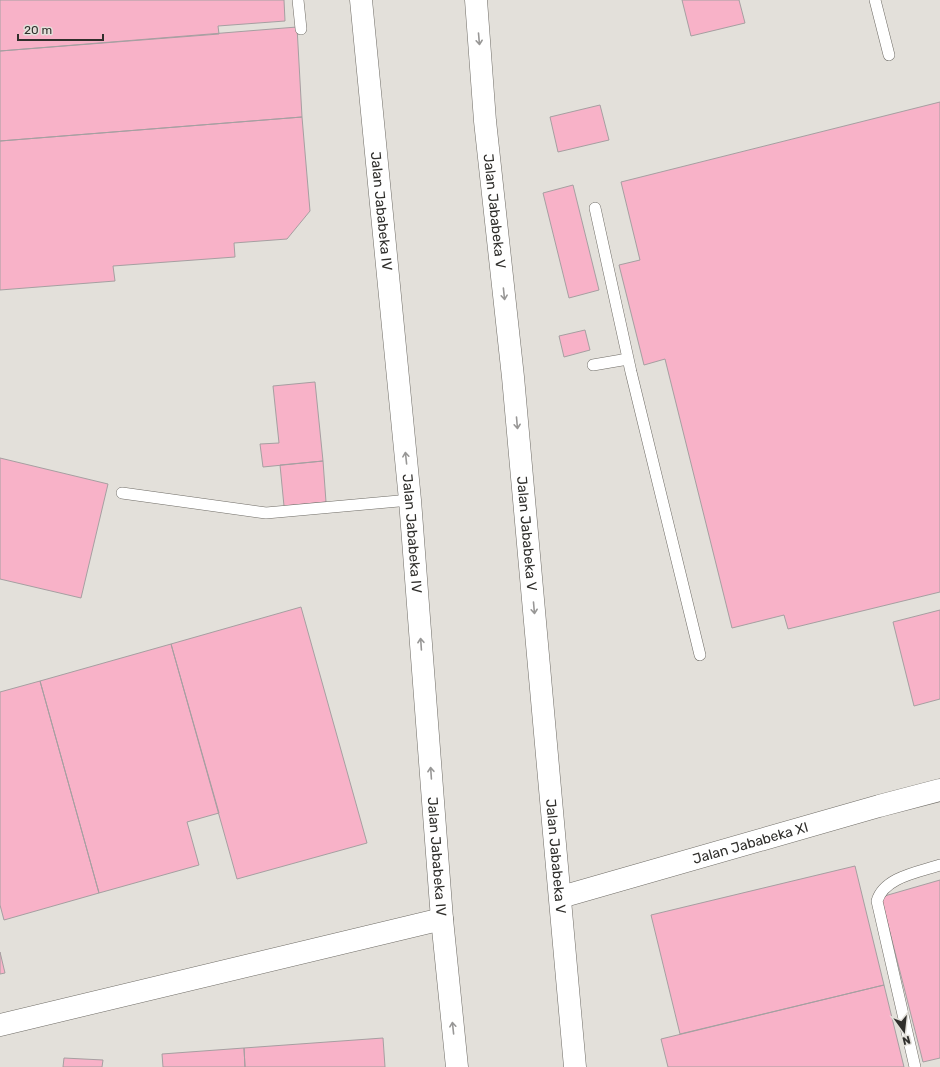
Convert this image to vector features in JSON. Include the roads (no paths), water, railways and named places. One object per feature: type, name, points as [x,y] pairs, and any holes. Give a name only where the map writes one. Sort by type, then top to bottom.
[{"type":"street","name":"Jalan Jababeka IV","points":[[361,0],[410,500],[442,919],[457,1067]]},
{"type":"street","name":"Jalan Jababeka V","points":[[476,0],[485,121],[513,377],[576,1067]]},
{"type":"street","name":"Jalan Jababeka XI","points":[[561,898],[879,806],[940,791]]},
{"type":"street","points":[[0,1025],[442,919]]},
{"type":"lane","points":[[298,0],[301,28]]},
{"type":"lane","points":[[875,0],[889,55]]},
{"type":"lane","points":[[596,208],[628,359],[700,655]]},
{"type":"lane","points":[[593,365],[628,359]]},
{"type":"lane","points":[[122,493],[266,513],[410,500]]},
{"type":"lane","points":[[915,1067],[877,901],[879,894],[887,885],[940,865]]}]
